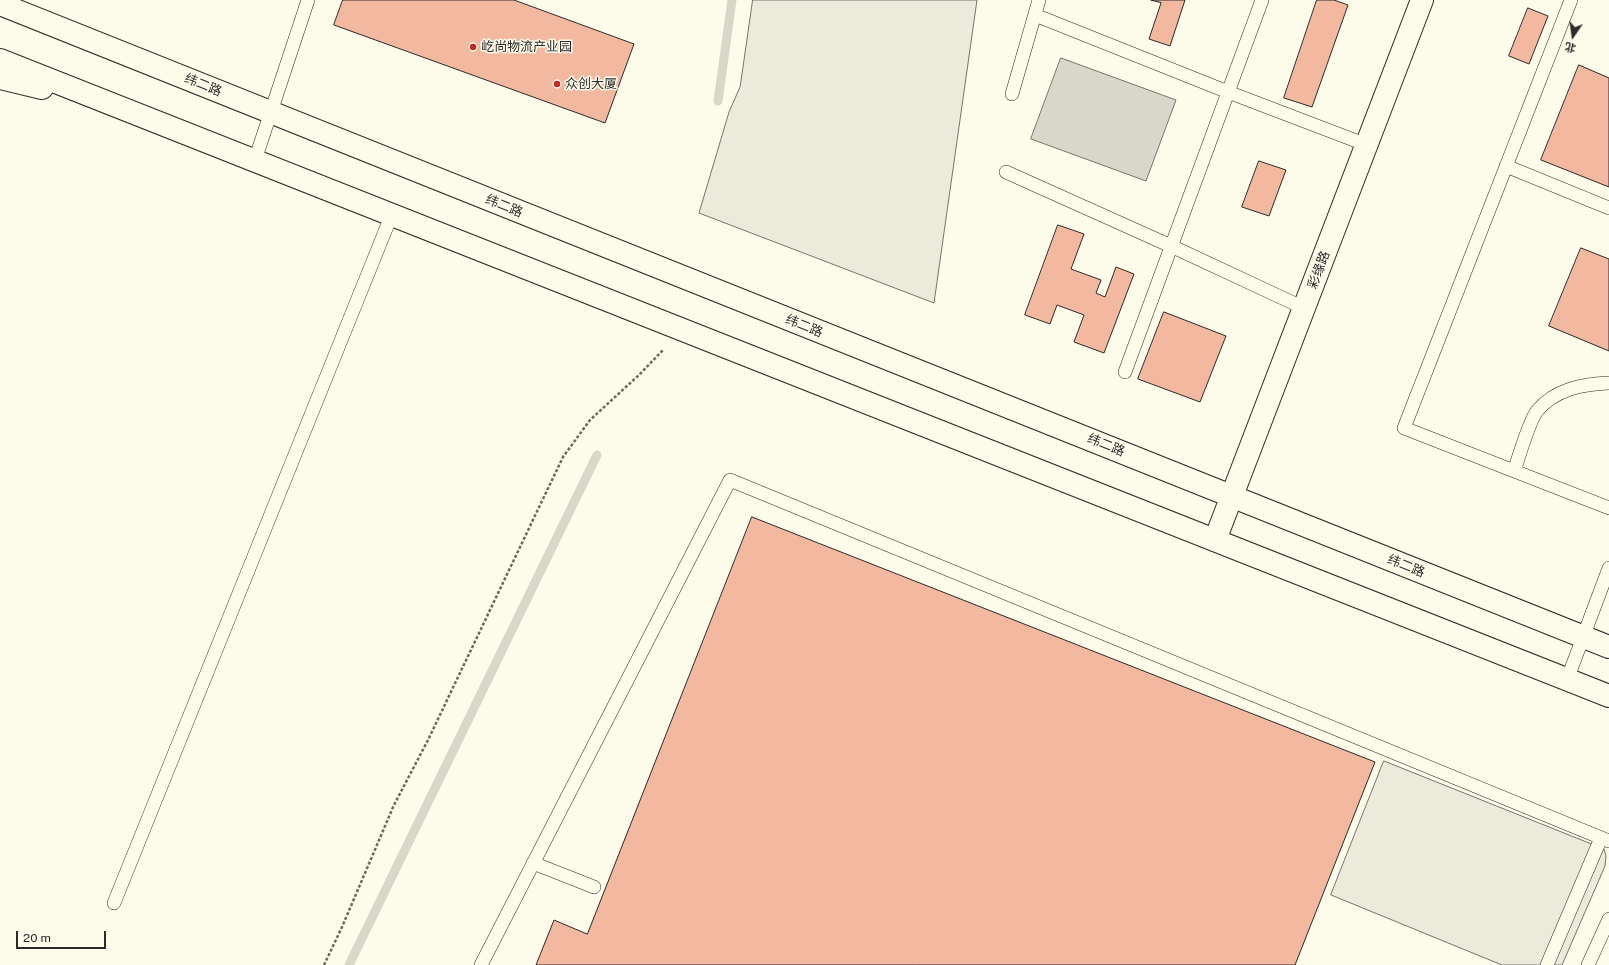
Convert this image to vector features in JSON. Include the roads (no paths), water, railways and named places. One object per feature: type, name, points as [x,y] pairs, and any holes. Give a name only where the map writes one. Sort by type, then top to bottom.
[{"type":"street","points":[[26,0],[198,83]]},
{"type":"street","name":"彩缘路","points":[[1216,540],[1422,0]]},
{"type":"street","name":"纬二路","points":[[0,4],[1609,647]]},
{"type":"street","points":[[0,60],[1609,696]]},
{"type":"street","points":[[0,78],[120,107]]},
{"type":"lane","points":[[255,160],[308,0]]},
{"type":"lane","points":[[1012,94],[1039,0]]},
{"type":"lane","points":[[1125,372],[1262,0]]},
{"type":"lane","points":[[1571,0],[1404,428],[1609,508]]},
{"type":"lane","points":[[1035,16],[1367,145]]},
{"type":"lane","points":[[1506,166],[1609,208]]},
{"type":"lane","points":[[1006,172],[1304,308]]},
{"type":"lane","points":[[114,903],[392,214]]},
{"type":"lane","points":[[1514,471],[1537,411],[1555,395],[1577,386],[1609,383]]},
{"type":"lane","points":[[481,965],[730,480],[1605,840],[1547,965]]},
{"type":"lane","points":[[1567,680],[1609,568]]},
{"type":"lane","points":[[534,863],[594,887]]},
{"type":"lane","points":[[1588,965],[1609,919]]},
{"type":"waterway","points":[[718,101],[732,0]]},
{"type":"waterway","points":[[349,965],[597,455]]},
{"type":"place","name":"屹尚物流产业园","points":[[473,47]]},
{"type":"place","name":"众创大厦","points":[[557,84]]}]
